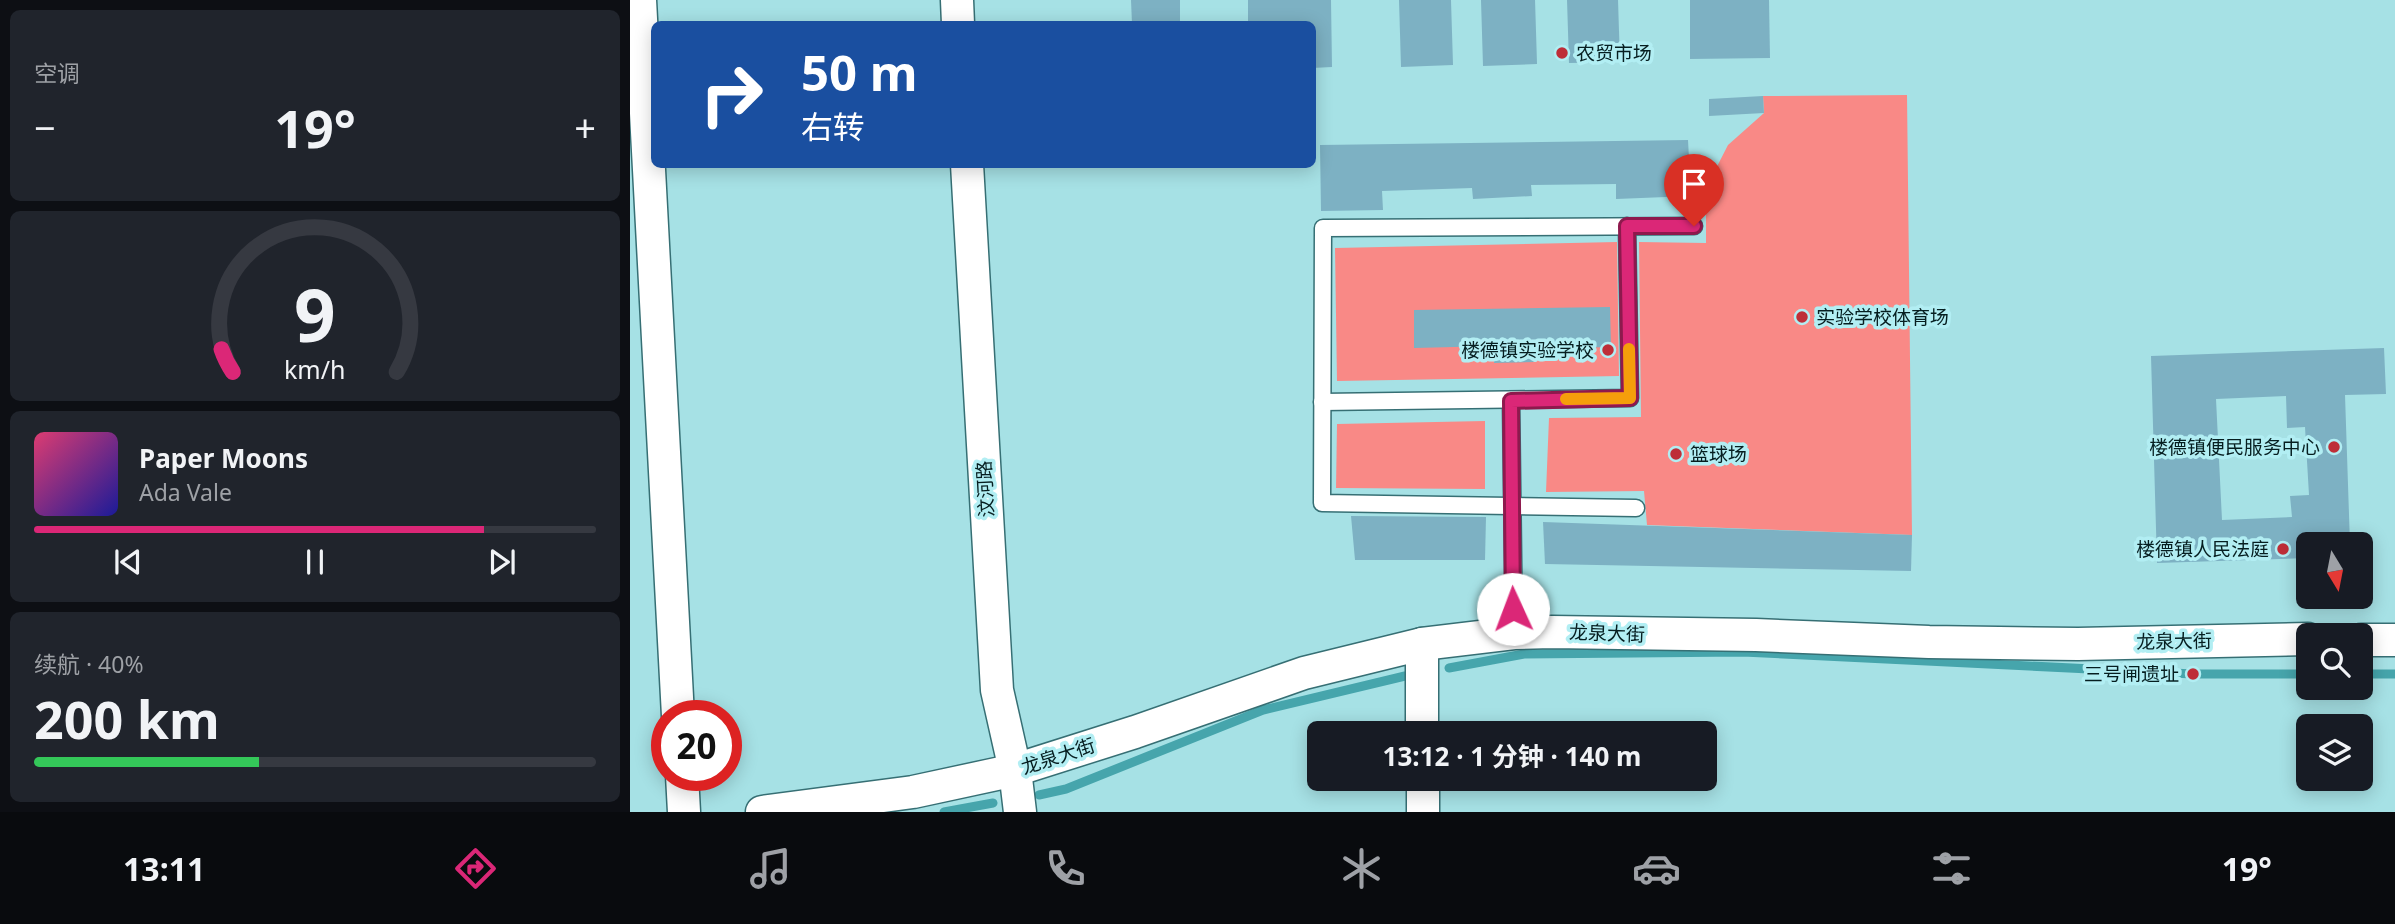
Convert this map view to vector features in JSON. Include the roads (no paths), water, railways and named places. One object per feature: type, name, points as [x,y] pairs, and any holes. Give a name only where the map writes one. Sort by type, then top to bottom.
[{"type":"street","points":[[640,0],[677,700]]},
{"type":"street","points":[[957,0],[958,21]]},
{"type":"street","name":"汶河路","points":[[967,168],[997,690],[1015,770],[1020,812]]},
{"type":"street","name":"龙泉大街","points":[[762,812],[913,792],[1015,770],[1135,733],[1304,673],[1422,644],[1514,633],[1756,635],[1929,642],[2078,644],[2296,639]]},
{"type":"street","points":[[2373,640],[2395,640]]},
{"type":"street","points":[[1422,644],[1422,721]]},
{"type":"street","points":[[683,791],[684,812]]},
{"type":"street","points":[[1423,791],[1423,812]]},
{"type":"lane","points":[[1322,402],[1630,398],[1627,226]]},
{"type":"lane","points":[[1636,508],[1322,503],[1323,228],[1694,226]]},
{"type":"lane","points":[[1511,401],[1514,633]]},
{"type":"waterway","points":[[1449,668],[1524,654],[1743,652],[2193,674],[2296,674]]},
{"type":"waterway","points":[[2373,674],[2395,674]]},
{"type":"waterway","points":[[1039,795],[1066,789],[1263,710],[1405,676]]},
{"type":"waterway","points":[[944,812],[993,803]]},
{"type":"place","name":"农贸市场","points":[[1562,53]]},
{"type":"place","name":"实验学校体育场","points":[[1802,317]]},
{"type":"place","name":"楼德镇实验学校","points":[[1608,350]]},
{"type":"place","name":"楼德镇便民服务中心","points":[[2334,447]]},
{"type":"place","name":"篮球场","points":[[1676,454]]},
{"type":"place","name":"楼德镇人民法庭","points":[[2283,549]]},
{"type":"place","name":"三号闸遗址","points":[[2193,674]]}]
